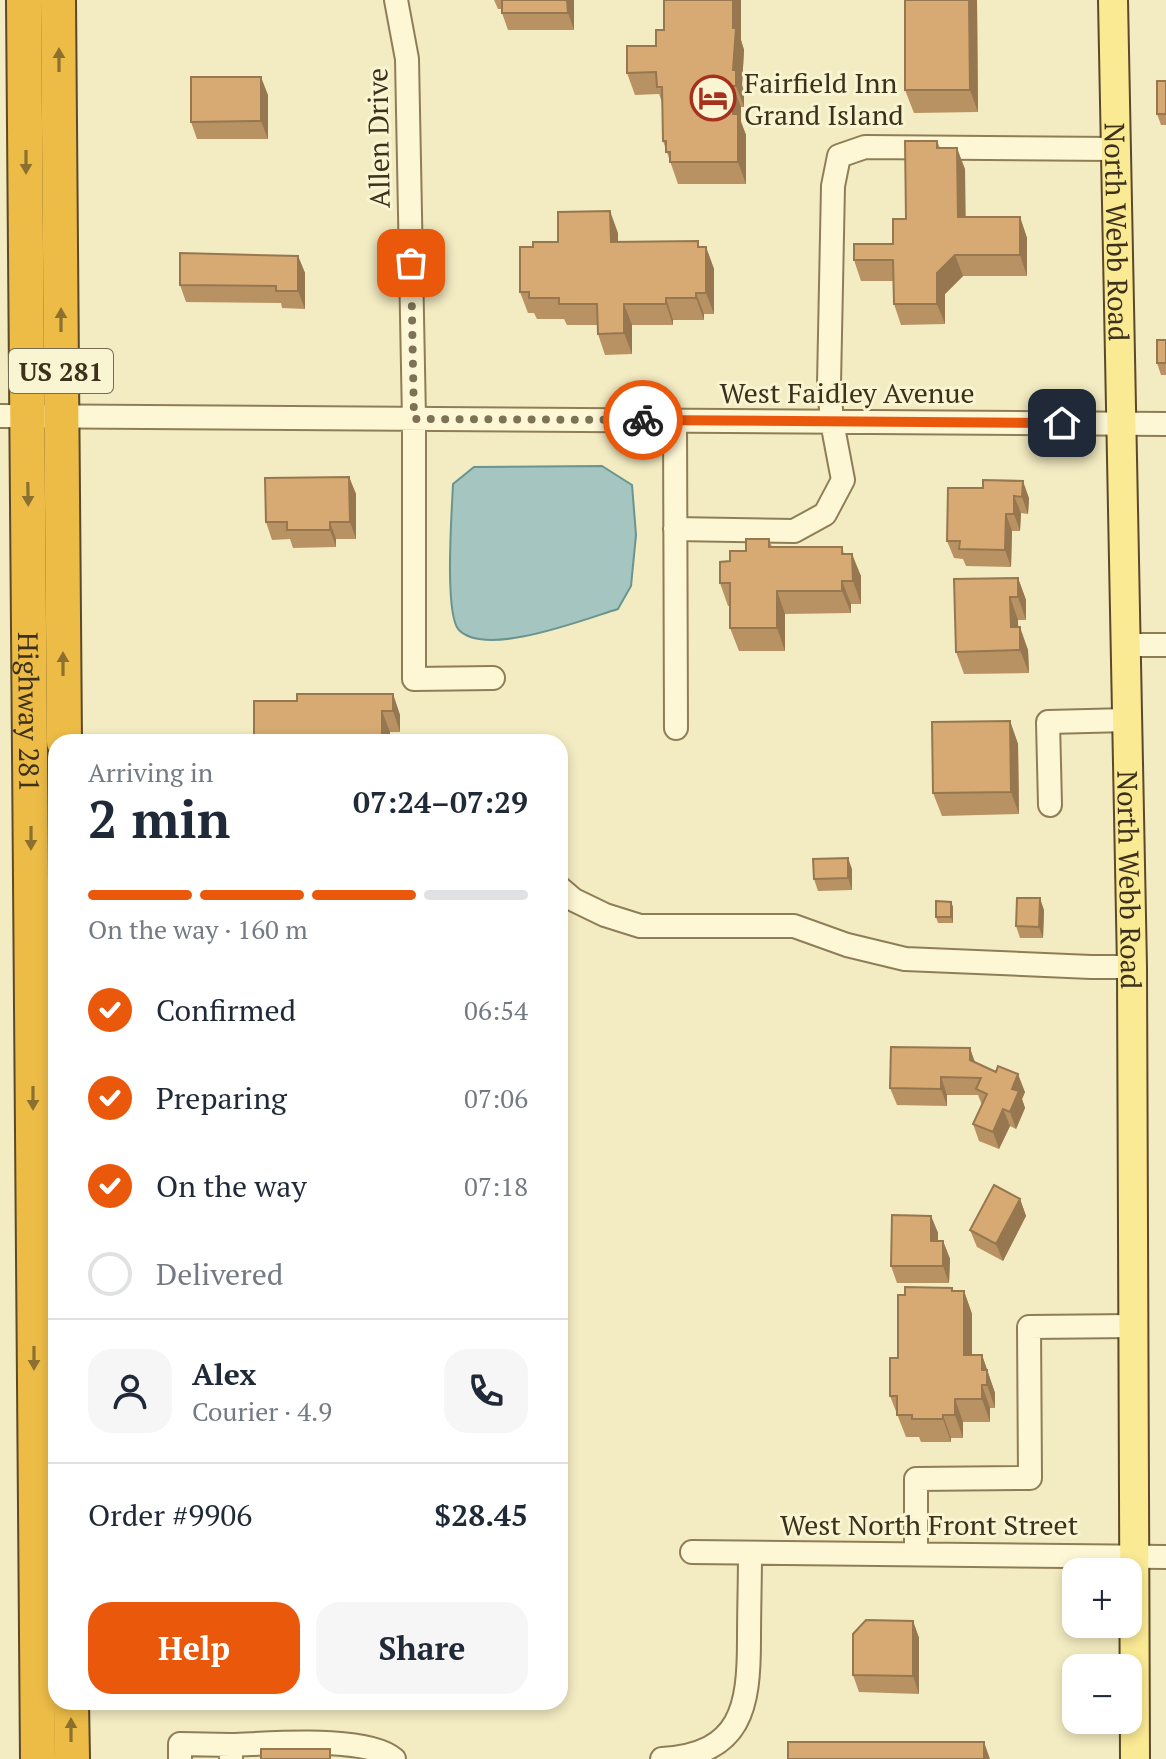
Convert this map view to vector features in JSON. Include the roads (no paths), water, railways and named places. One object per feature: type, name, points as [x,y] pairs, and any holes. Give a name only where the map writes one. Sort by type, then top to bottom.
[{"type":"highway","name":"Highway 281","points":[[24,0],[14,416],[38,1759]]},
{"type":"highway","name":"Highway 281","points":[[58,0],[64,734]]},
{"type":"highway","points":[[71,1710],[72,1759]]},
{"type":"main road","name":"North Webb Road","points":[[1113,0],[1132,967],[1135,1759]]},
{"type":"street","name":"Allen Drive","points":[[396,0],[407,59],[414,419],[414,679],[493,678]]},
{"type":"street","points":[[675,529],[794,531],[825,514],[843,480],[832,422],[829,384],[833,186],[839,156],[865,147],[1114,149]]},
{"type":"street","name":"West Faidley Avenue","points":[[14,416],[1166,424]]},
{"type":"street","points":[[675,421],[676,728]]},
{"type":"street","points":[[1127,645],[1166,645]]},
{"type":"street","points":[[1050,805],[1048,722],[1128,720]]},
{"type":"street","points":[[568,895],[605,915],[640,926],[794,926],[847,945],[905,959],[1132,967]]},
{"type":"street","points":[[916,1553],[916,1479],[1030,1478],[1029,1327],[1133,1326]]},
{"type":"street","name":"West North Front Street","points":[[692,1552],[1166,1557]]},
{"type":"street","points":[[662,1759],[701,1752],[729,1731],[741,1715],[749,1672],[750,1553]]},
{"type":"street","points":[[180,1759],[180,1744],[231,1752],[341,1744],[372,1747],[394,1759]]},
{"type":"water","points":[[602,466],[632,485],[636,535],[631,586],[618,609],[536,634],[512,638],[472,638],[459,630],[454,620],[450,584],[453,484],[474,467]]},
{"type":"place","name":"Fairfield Inn Grand Island","points":[[713,98]]}]
